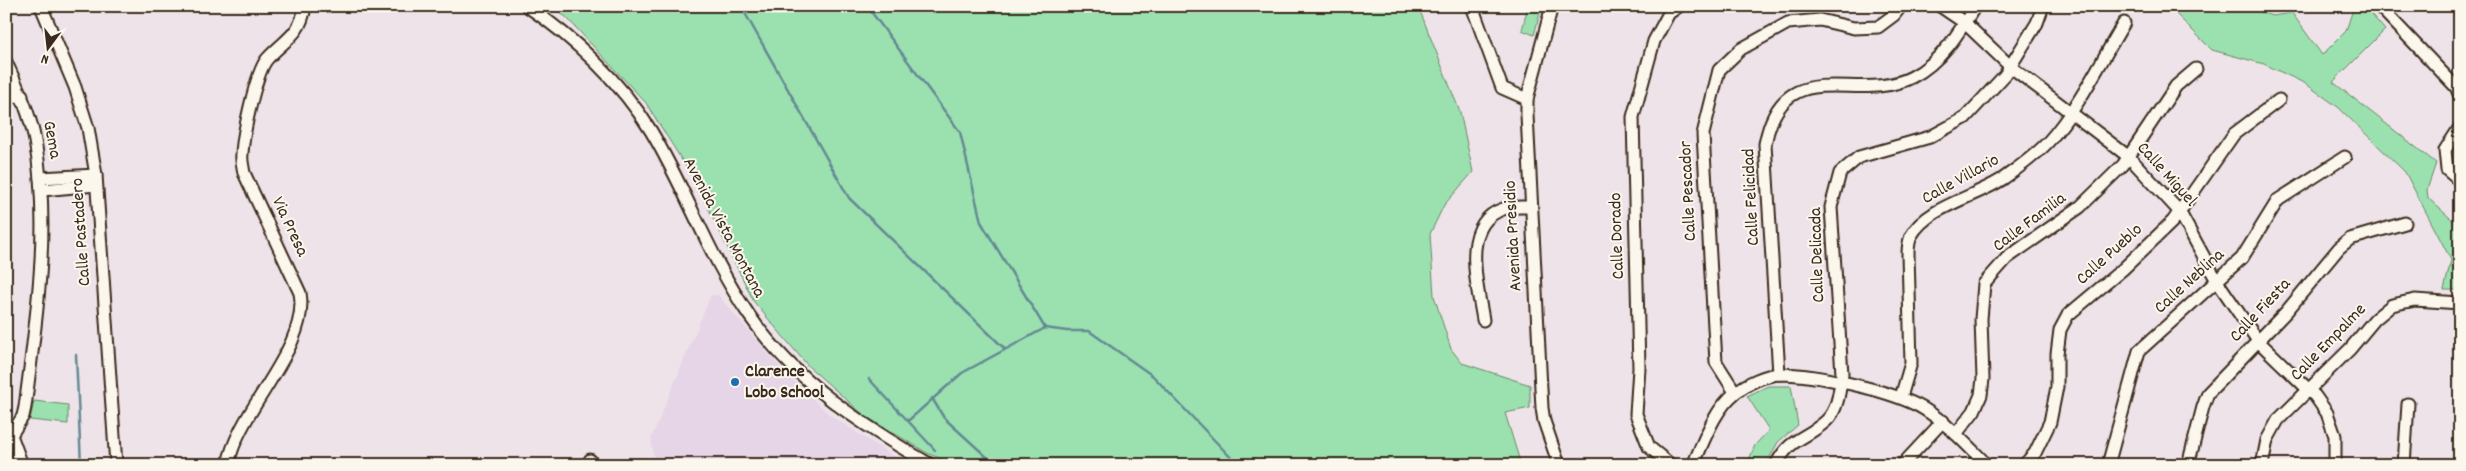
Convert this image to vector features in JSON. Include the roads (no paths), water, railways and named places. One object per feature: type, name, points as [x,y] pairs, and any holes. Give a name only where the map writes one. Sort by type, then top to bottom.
[{"type":"street","name":"Calle Pastadero","points":[[41,6],[75,87],[86,120],[96,180],[116,465]]},
{"type":"street","name":"Via Presa","points":[[228,465],[233,446],[291,341],[302,314],[300,293],[250,186],[241,156],[250,110],[263,65],[267,58],[297,31],[303,18],[305,6]]},
{"type":"street","name":"Avenida Vista Montana","points":[[526,6],[562,34],[609,76],[650,130],[722,270],[749,315],[774,346],[833,403],[878,435],[931,465]]},
{"type":"street","points":[[1472,6],[1502,88],[1528,99]]},
{"type":"street","name":"Avenida Presidio","points":[[1552,6],[1528,99],[1530,207],[1542,408],[1544,421],[1559,465]]},
{"type":"street","name":"Calle Dorado","points":[[1671,465],[1649,447],[1636,414],[1639,368],[1633,117],[1654,42],[1668,13],[1679,6]]},
{"type":"street","name":"Calle Pescador","points":[[1735,392],[1716,362],[1703,134],[1719,70],[1741,49],[1788,24],[1820,20],[1854,28],[1878,27],[1894,15],[1901,6]]},
{"type":"street","name":"Calle Miguel","points":[[1940,6],[1964,23],[2011,67],[2129,157],[2179,211],[2217,281],[2258,341],[2309,390],[2327,413],[2335,436],[2335,465]]},
{"type":"street","name":"Calle Felicidad","points":[[1779,374],[1765,144],[1773,119],[1785,101],[1792,96],[1820,85],[1875,87],[1911,78],[1944,52],[1975,6]]},
{"type":"street","name":"Calle Delicada","points":[[1776,465],[1784,449],[1827,420],[1840,393],[1841,383],[1830,207],[1840,173],[1859,158],[1930,137],[1965,118],[2011,67],[2037,23],[2043,6]]},
{"type":"street","points":[[2379,6],[2456,87],[2460,96]]},
{"type":"street","name":"Calle Villario","points":[[1902,397],[1911,363],[1908,254],[1910,237],[1922,222],[1938,211],[1991,187],[2025,163],[2048,141],[2069,112],[2124,23]]},
{"type":"street","name":"Gema","points":[[6,62],[22,95],[35,140],[41,184],[38,298],[26,397],[23,416],[9,433]]},
{"type":"street","name":"Calle Familia","points":[[1956,434],[1974,411],[1981,395],[1983,379],[1981,319],[1984,284],[2007,258],[2080,208],[2129,157],[2176,86],[2196,69]]},
{"type":"street","points":[[6,99],[22,95]]},
{"type":"street","name":"Calle Pueblo","points":[[2024,465],[2035,453],[2050,422],[2057,387],[2057,354],[2060,330],[2068,315],[2123,269],[2173,221],[2234,134],[2279,100]]},
{"type":"street","points":[[2460,127],[2445,150],[2447,170],[2460,181]]},
{"type":"street","name":"Calle Neblina","points":[[2108,465],[2139,352],[2242,258],[2278,200],[2345,158]]},
{"type":"street","points":[[41,184],[96,180]]},
{"type":"street","points":[[1483,320],[1474,255],[1477,234],[1488,218],[1504,209],[1530,207]]},
{"type":"street","name":"Calle Fiesta","points":[[2188,465],[2202,407],[2208,393],[2303,294],[2339,248],[2356,237],[2404,223]]},
{"type":"street","name":"Calle Empalme","points":[[2262,465],[2267,440],[2278,420],[2350,348],[2376,318],[2392,305],[2415,300],[2460,303]]},
{"type":"street","points":[[1693,465],[1719,410],[1735,392],[1756,379],[1779,374],[1841,383],[1902,397],[1943,422],[1987,465]]},
{"type":"street","points":[[2404,465],[2408,404]]},
{"type":"street","points":[[1902,465],[1943,422]]},
{"type":"street","points":[[9,433],[22,465]]},
{"type":"waterway","points":[[741,6],[849,198],[1004,348]]},
{"type":"waterway","points":[[867,6],[960,132],[981,222],[1045,328]]},
{"type":"waterway","points":[[909,420],[962,373],[1045,328],[1089,331],[1153,376],[1238,465]]},
{"type":"waterway","points":[[76,355],[81,465]]},
{"type":"waterway","points":[[869,379],[935,450]]},
{"type":"waterway","points":[[932,398],[944,418],[988,458]]},
{"type":"place","name":"Clarence Lobo School","points":[[735,382]]}]
